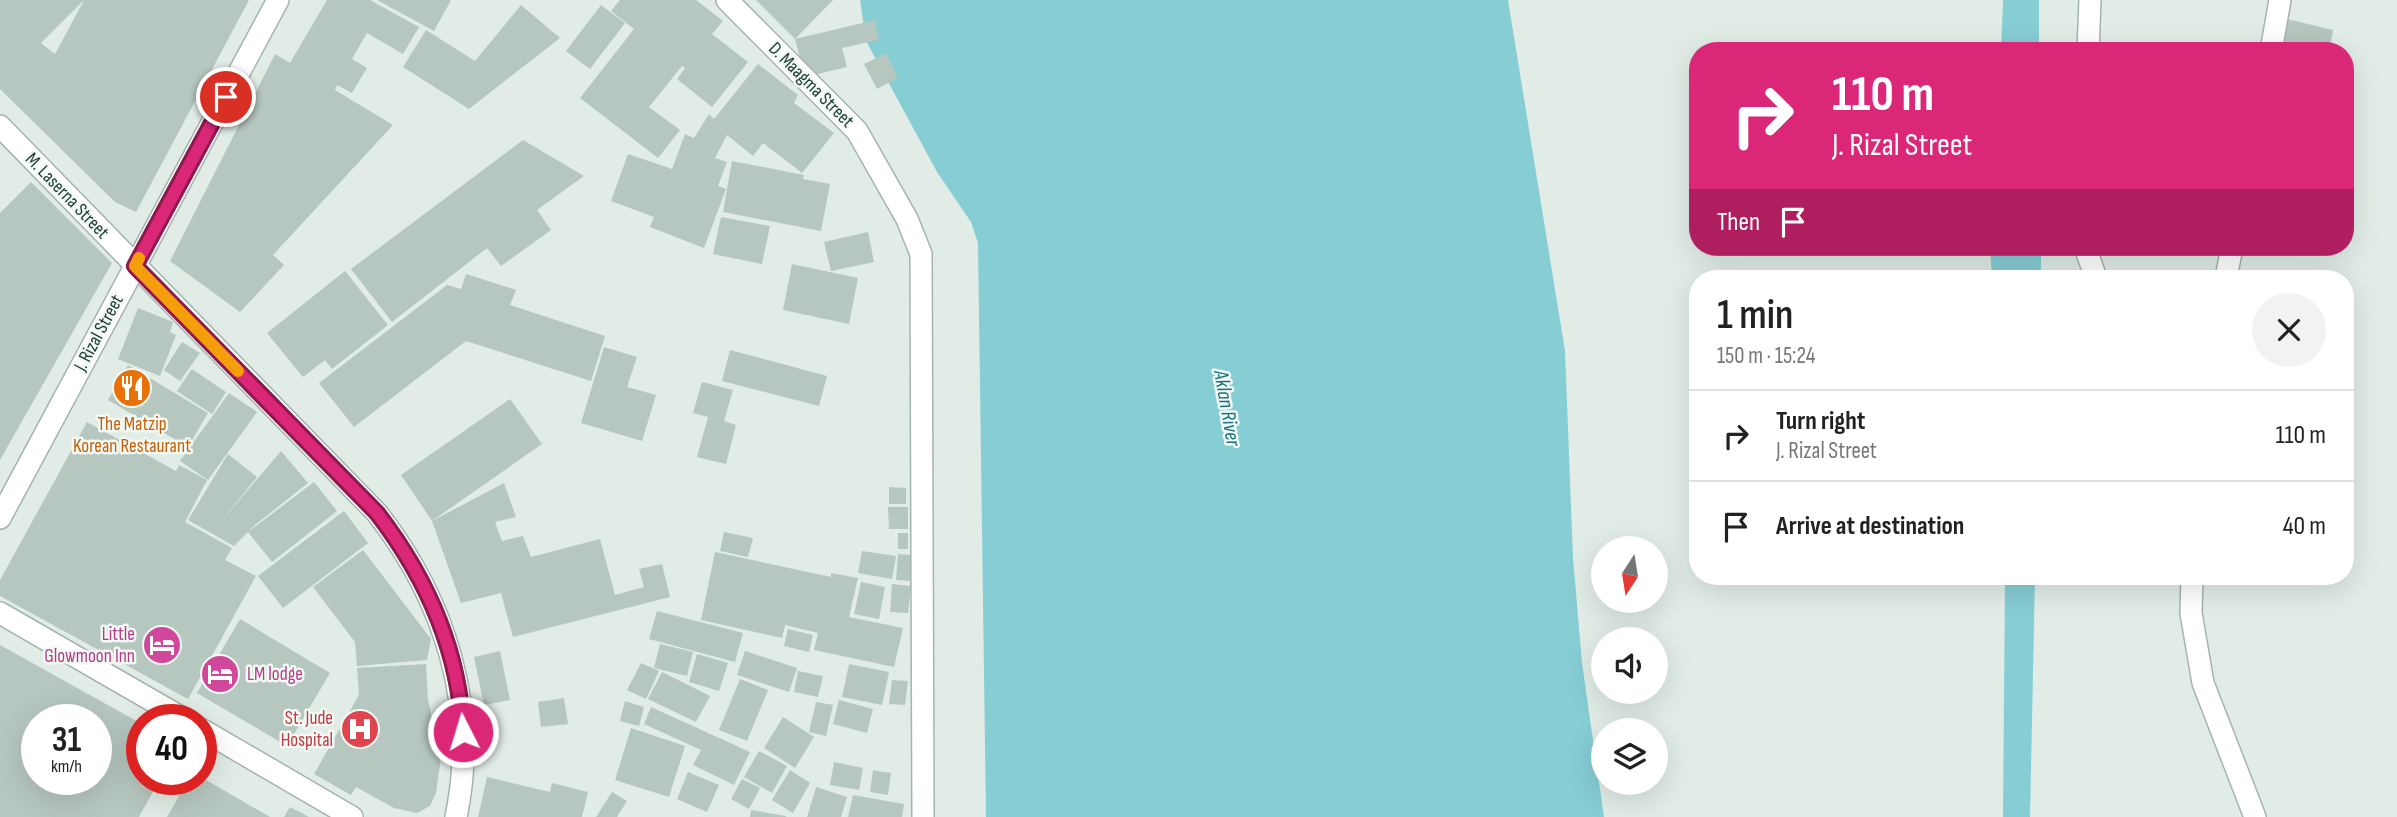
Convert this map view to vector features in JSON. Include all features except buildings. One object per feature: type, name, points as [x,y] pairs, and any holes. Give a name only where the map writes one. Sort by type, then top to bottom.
[{"type":"street","name":"J. Rizal Street","points":[[0,518],[278,0]]},
{"type":"street","name":"D. Maagma Street","points":[[727,0],[857,131],[907,219],[921,254],[923,817]]},
{"type":"street","points":[[2088,42],[2090,0]]},
{"type":"street","points":[[2273,42],[2280,0]]},
{"type":"street","name":"M. Laserna Street","points":[[0,126],[377,513],[421,578],[444,631],[462,709],[463,756],[456,817]]},
{"type":"street","points":[[2192,585],[2192,614],[2203,683],[2255,817]]},
{"type":"street","points":[[0,612],[158,704]]},
{"type":"street","points":[[217,738],[352,817]]},
{"type":"water","name":"Aklan River","points":[[860,0],[1508,0],[1565,351],[1573,558],[1582,663],[1591,726],[1591,795],[1601,795],[1604,817],[986,817],[978,243],[971,222],[937,172],[866,41]]},
{"type":"water","points":[[2003,0],[2039,0],[2039,42],[2001,42]]},
{"type":"water","points":[[1991,256],[2041,256],[2041,270],[1991,270]]},
{"type":"water","points":[[2005,585],[2035,585],[2030,817],[2003,817]]},
{"type":"slow traffic","points":[[139,258],[135,266],[238,371]]},
{"type":"place","name":"The Matzip Korean Restaurant","points":[[132,388]]},
{"type":"place","name":"Little Glowmoon Inn","points":[[162,645]]},
{"type":"place","name":"LM lodge","points":[[220,674]]},
{"type":"place","name":"St. Jude Hospital","points":[[360,729]]},
{"type":"route","points":[[226,97],[135,266],[377,513],[393,533],[433,601],[444,631],[458,685],[463,732]]}]
